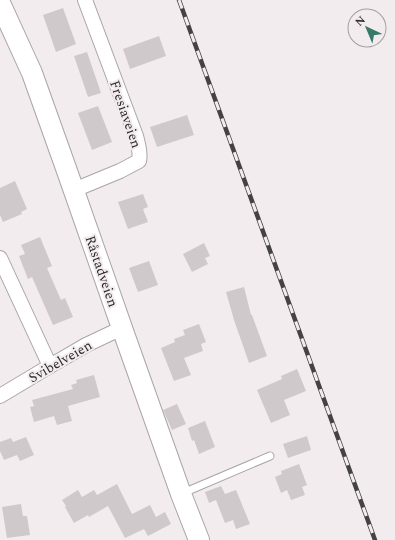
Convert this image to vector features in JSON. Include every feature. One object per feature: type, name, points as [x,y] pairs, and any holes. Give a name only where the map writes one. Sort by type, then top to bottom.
[{"type":"main road","name":"Råstadveien","points":[[0,3],[32,72],[181,494],[199,540]]},
{"type":"street","name":"Fresiaveien","points":[[74,190],[131,166],[138,161],[140,157],[136,136],[85,0]]},
{"type":"street","points":[[0,258],[50,366]]},
{"type":"street","name":"Svibelveien","points":[[0,396],[86,345],[122,328]]},
{"type":"lane","points":[[181,494],[270,456]]},
{"type":"building","points":[[63,8],[76,44],[56,52],[43,15]]},
{"type":"building","points":[[159,36],[166,56],[130,69],[123,49]]},
{"type":"building","points":[[87,52],[101,93],[88,97],[74,56]]},
{"type":"building","points":[[98,106],[112,142],[92,150],[78,113]]},
{"type":"building","points":[[187,115],[194,135],[157,147],[150,127]]},
{"type":"building","points":[[15,181],[27,209],[21,212],[22,214],[3,222],[0,215],[0,188]]},
{"type":"building","points":[[143,194],[148,207],[143,209],[148,222],[128,229],[118,202]]},
{"type":"building","points":[[40,237],[52,266],[47,268],[61,300],[65,298],[73,317],[53,325],[32,277],[28,279],[19,256],[25,254],[21,245]]},
{"type":"building","points":[[204,243],[210,256],[205,258],[208,264],[192,272],[183,254]]},
{"type":"building","points":[[149,261],[158,285],[138,292],[129,268]]},
{"type":"building","points":[[244,287],[251,315],[267,356],[249,363],[226,292]]},
{"type":"building","points":[[199,324],[206,342],[201,344],[203,351],[184,358],[191,375],[174,381],[161,348],[175,342],[174,339],[185,335],[183,330]]},
{"type":"building","points":[[297,369],[306,391],[284,400],[290,415],[271,423],[257,390],[282,379],[281,376]]},
{"type":"building","points":[[94,375],[100,397],[68,406],[72,421],[57,425],[54,416],[34,422],[30,407],[34,406],[32,400],[73,389],[71,385],[77,383],[76,380]]},
{"type":"building","points":[[177,404],[186,424],[172,430],[163,410]]},
{"type":"building","points":[[205,421],[215,447],[199,454],[194,440],[192,441],[188,428]]},
{"type":"building","points":[[307,436],[311,450],[288,458],[283,444]]},
{"type":"building","points":[[26,437],[34,455],[20,461],[17,455],[4,460],[0,451],[0,442],[11,438],[13,442]]},
{"type":"building","points":[[299,464],[307,485],[302,487],[305,495],[291,500],[287,490],[281,493],[275,477],[282,474],[281,471]]},
{"type":"building","points":[[117,484],[132,514],[150,505],[156,517],[165,512],[171,524],[148,536],[144,529],[125,538],[108,506],[89,517],[88,515],[74,523],[62,500],[78,490],[82,497],[94,490],[97,495]]},
{"type":"building","points":[[221,486],[225,494],[236,490],[250,524],[236,529],[233,520],[225,523],[216,500],[209,503],[205,492]]},
{"type":"building","points":[[21,504],[23,516],[27,516],[30,535],[7,538],[2,507]]},
{"type":"railway","points":[[179,0],[375,540]]}]
